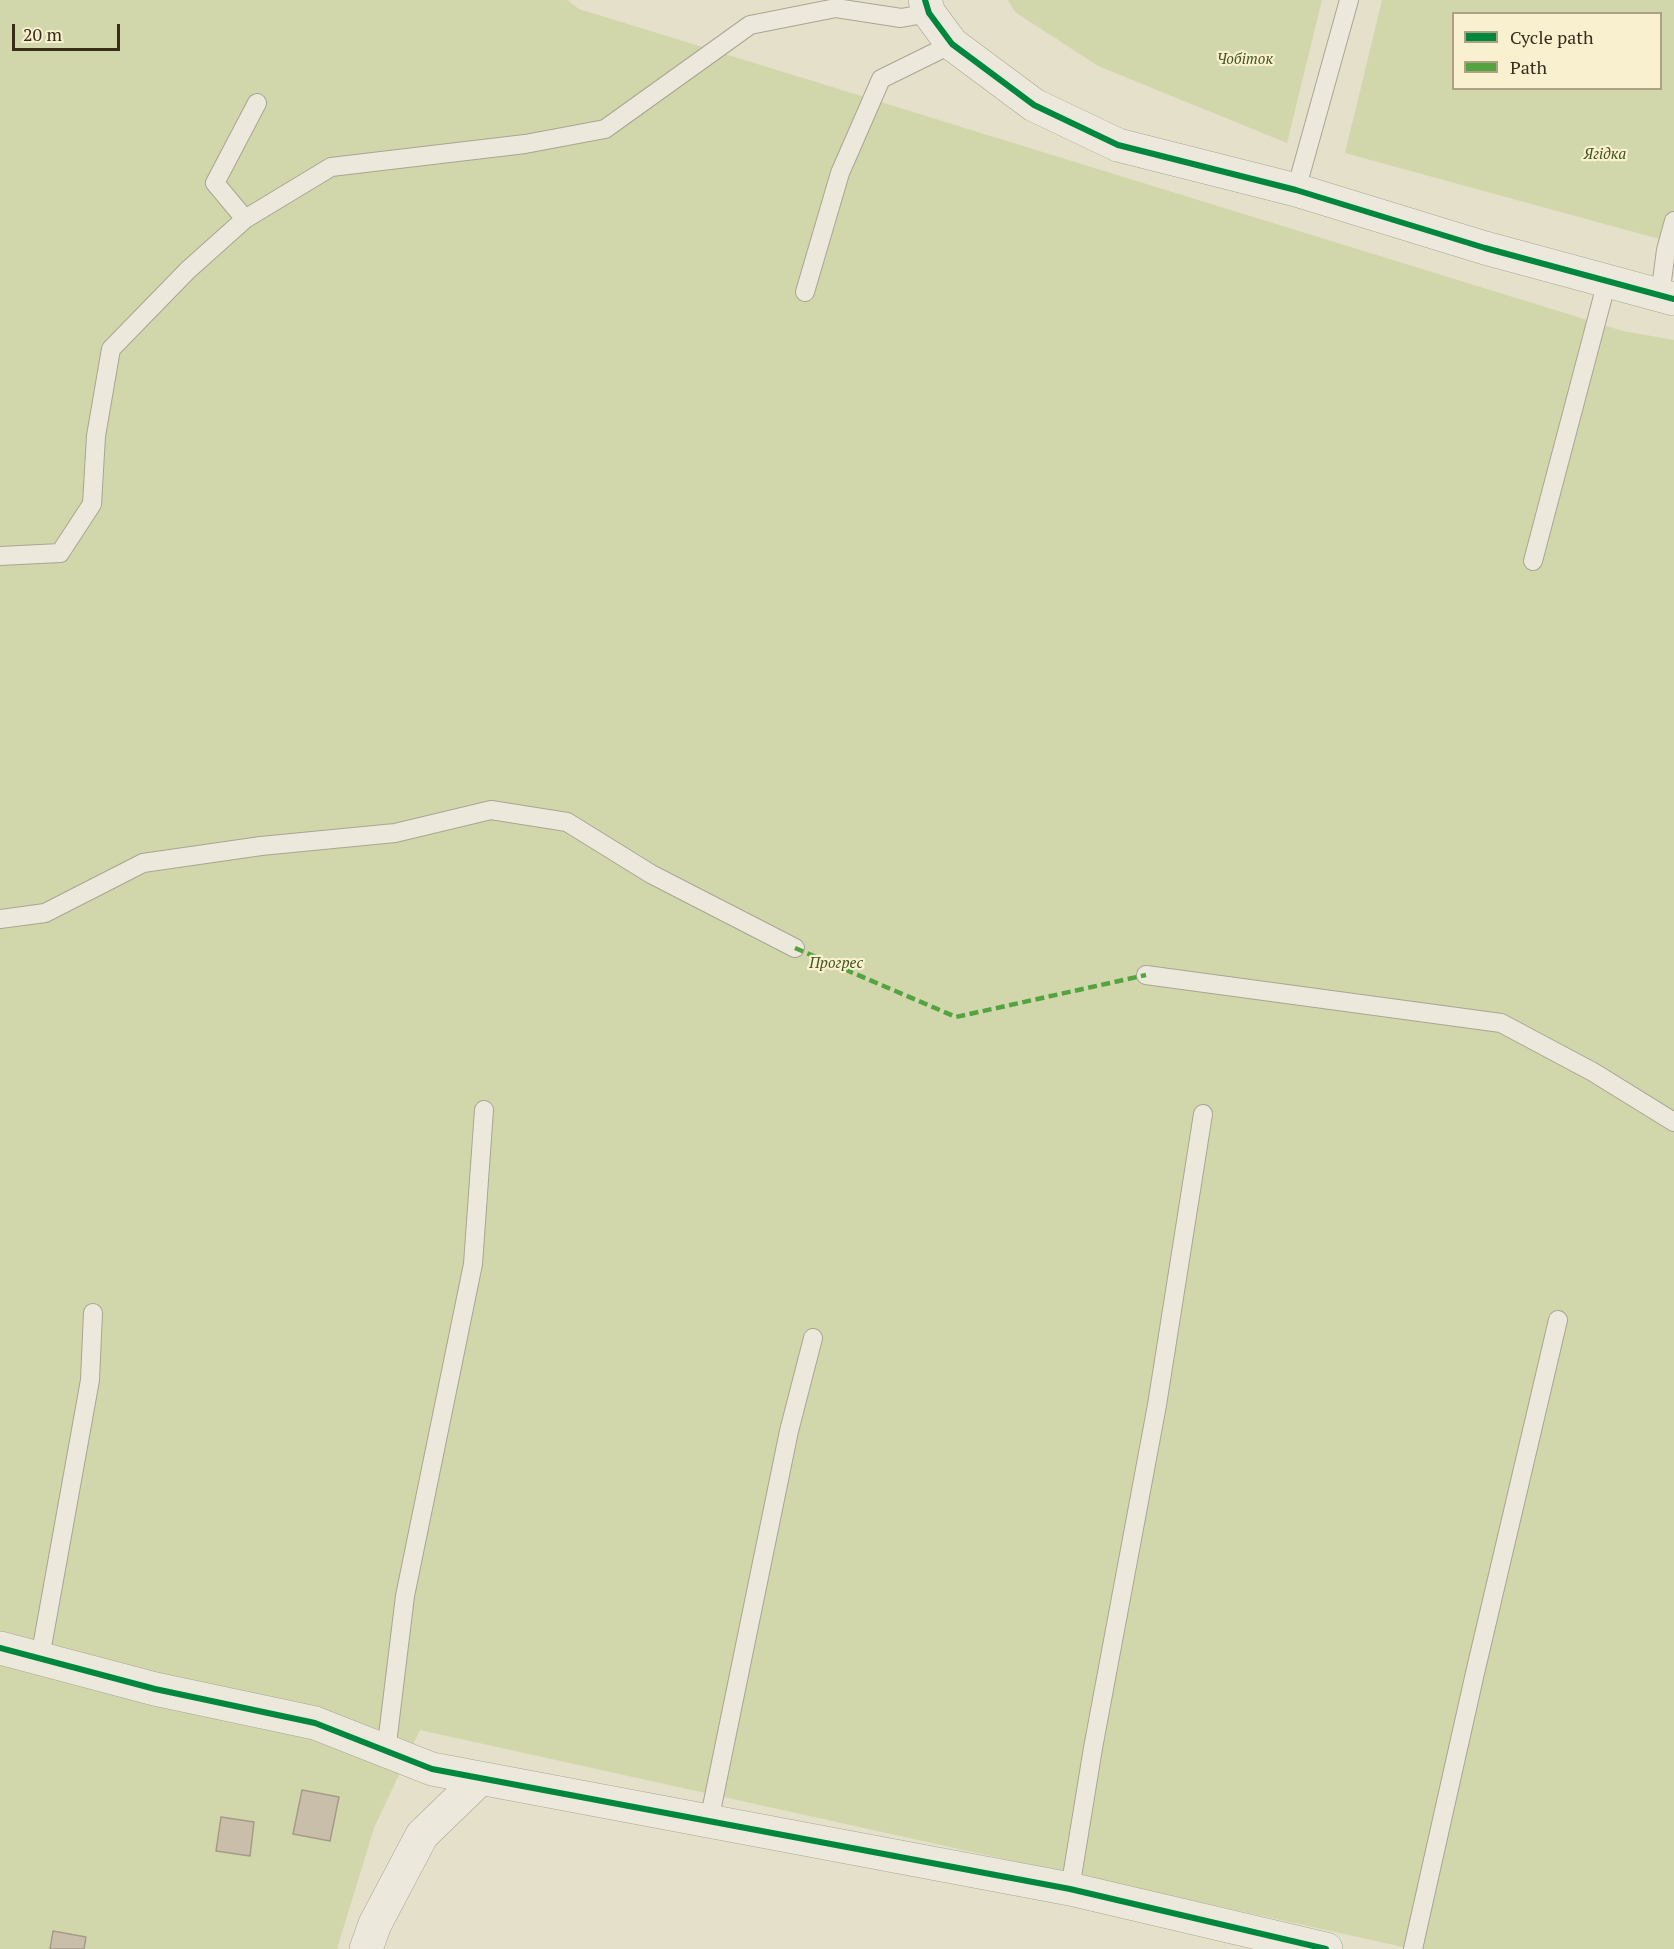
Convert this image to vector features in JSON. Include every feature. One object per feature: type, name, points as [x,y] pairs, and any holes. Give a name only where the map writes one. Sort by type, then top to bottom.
[{"type":"street","points":[[927,7],[952,44],[1034,105],[1118,145],[1296,190],[1485,248],[1667,298]]},
{"type":"street","points":[[0,1648],[155,1689],[315,1723],[432,1769],[1070,1889],[1326,1949]]},
{"type":"street","points":[[366,1949],[375,1924],[422,1835],[480,1779]]},
{"type":"lane","points":[[1296,190],[1349,0]]},
{"type":"lane","points":[[0,556],[60,554],[92,504],[96,435],[111,349],[188,270],[245,219],[331,167],[525,144],[605,129],[750,25],[836,8],[901,18],[927,7]]},
{"type":"lane","points":[[806,292],[840,173],[881,79],[952,44]]},
{"type":"lane","points":[[245,219],[215,183],[257,103]]},
{"type":"lane","points":[[1667,298],[1666,250],[1674,221]]},
{"type":"lane","points":[[1533,561],[1606,281]]},
{"type":"lane","points":[[0,919],[45,913],[142,863],[261,846],[395,833],[491,810],[567,822],[651,874],[795,948]]},
{"type":"lane","points":[[1146,975],[1501,1023],[1593,1072],[1674,1122]]},
{"type":"lane","points":[[386,1752],[405,1596],[473,1264],[484,1110]]},
{"type":"lane","points":[[1070,1889],[1093,1748],[1157,1405],[1203,1114]]},
{"type":"lane","points":[[40,1658],[90,1380],[93,1313]]},
{"type":"lane","points":[[1413,1949],[1558,1320]]},
{"type":"lane","points":[[709,1821],[789,1431],[813,1338]]},
{"type":"green space","name":"Прогрес","points":[[0,0],[567,0],[579,9],[1623,331],[1674,340],[1674,1949],[1412,1949],[420,1730],[374,1828],[337,1949],[0,1949]]},
{"type":"green space","name":"Чобіток","points":[[1008,0],[1322,0],[1287,143],[1098,66],[1015,12]]},
{"type":"green space","name":"Ягідка","points":[[1382,0],[1674,0],[1674,243],[1345,153]]},
{"type":"building","points":[[302,1790],[339,1797],[330,1841],[293,1834]]},
{"type":"building","points":[[221,1817],[254,1822],[250,1856],[216,1851]]},
{"type":"building","points":[[53,1931],[86,1937],[84,1949],[50,1949]]},
{"type":"marked path","points":[[795,948],[956,1017],[1146,975]]},
{"type":"cycle path","points":[[925,0],[929,13],[952,44],[1034,105],[1118,145],[1296,190],[1485,248],[1674,299]]},
{"type":"cycle path","points":[[0,1648],[155,1689],[315,1723],[432,1769],[1070,1889],[1326,1949]]}]
